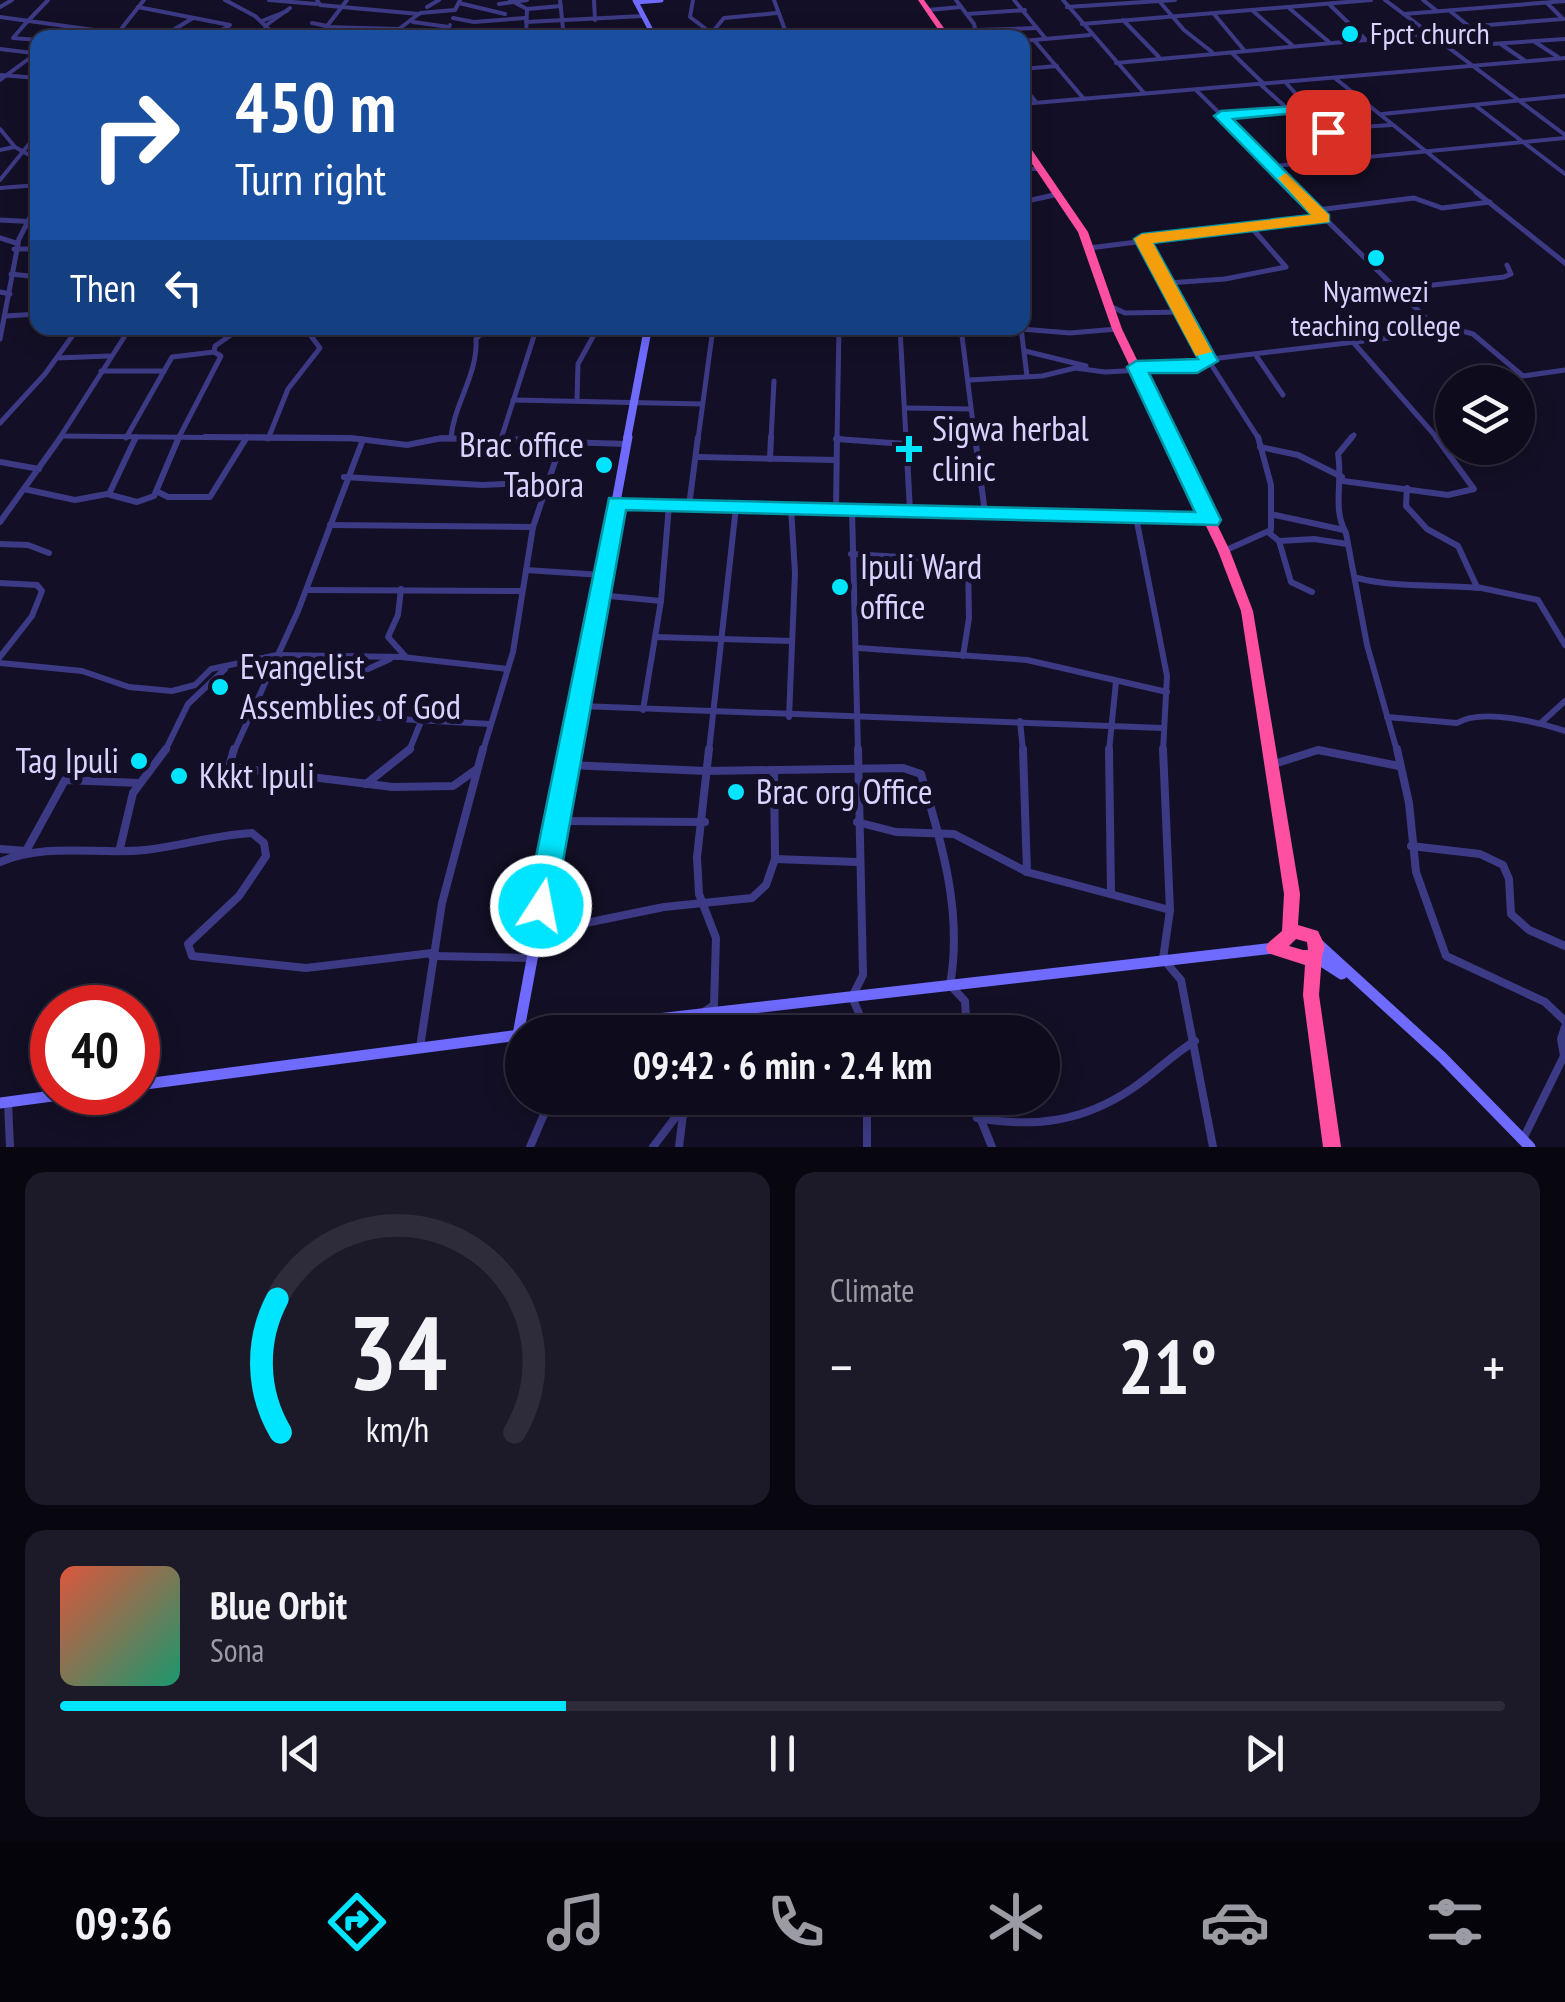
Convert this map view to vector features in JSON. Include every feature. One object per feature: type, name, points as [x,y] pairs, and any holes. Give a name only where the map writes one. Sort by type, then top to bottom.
[{"type":"highway","points":[[921,0],[942,30]]},
{"type":"highway","points":[[1030,153],[1090,248],[1116,329],[1210,520],[1247,611],[1292,894],[1306,940],[1332,1147]]},
{"type":"highway","points":[[1274,948],[1287,941],[1306,940]]},
{"type":"highway","points":[[1294,954],[1306,940]]},
{"type":"highway","points":[[1274,948],[1294,954]]},
{"type":"highway","points":[[1294,954],[1311,995]]},
{"type":"street","points":[[0,7],[12,0]]},
{"type":"street","points":[[0,48],[48,0]]},
{"type":"street","points":[[119,30],[144,0]]},
{"type":"street","points":[[225,0],[268,30]]},
{"type":"street","points":[[235,5],[246,0]]},
{"type":"street","points":[[269,0],[290,6]]},
{"type":"street","points":[[405,30],[427,6],[439,0]]},
{"type":"street","points":[[499,4],[527,0],[525,30]]},
{"type":"street","points":[[594,0],[595,20]]},
{"type":"street","points":[[651,30],[635,1],[661,0]]},
{"type":"street","points":[[693,0],[690,16],[714,30],[720,20],[776,12]]},
{"type":"street","points":[[774,0],[785,30]]},
{"type":"street","points":[[956,0],[977,30],[1037,28]]},
{"type":"street","points":[[1014,0],[1046,39]]},
{"type":"street","points":[[1063,0],[1145,94]]},
{"type":"street","points":[[1068,7],[1175,0]]},
{"type":"street","points":[[1264,0],[1274,8]]},
{"type":"street","points":[[1082,24],[1372,0]]},
{"type":"street","points":[[1385,0],[1565,136]]},
{"type":"street","points":[[1422,0],[1438,11]]},
{"type":"street","points":[[1458,0],[1472,9]]},
{"type":"street","points":[[1495,0],[1503,6]]},
{"type":"street","points":[[1159,1],[1214,53]]},
{"type":"street","points":[[260,21],[290,6],[316,2],[418,14]]},
{"type":"street","points":[[448,30],[460,2],[512,20],[562,22],[643,16]]},
{"type":"street","points":[[512,2],[528,9],[561,3],[563,30]]},
{"type":"street","points":[[505,16],[512,2]]},
{"type":"street","points":[[1326,2],[1366,40]]},
{"type":"street","points":[[1403,14],[1565,2]]},
{"type":"street","points":[[324,30],[345,3]]},
{"type":"street","points":[[1549,4],[1564,20]]},
{"type":"street","points":[[262,30],[290,6]]},
{"type":"street","points":[[388,10],[394,6]]},
{"type":"street","points":[[427,6],[456,10]]},
{"type":"street","points":[[138,7],[230,25],[222,30]]},
{"type":"street","points":[[928,10],[961,7]]},
{"type":"street","points":[[1288,7],[1330,43]]},
{"type":"street","points":[[1484,8],[1505,23]]},
{"type":"street","points":[[967,14],[1025,10]]},
{"type":"street","points":[[1252,10],[1292,45]]},
{"type":"street","points":[[1449,11],[1484,41],[1500,44],[1565,39]]},
{"type":"street","points":[[1213,13],[1245,51]]},
{"type":"street","points":[[312,24],[395,29],[411,23],[505,16]]},
{"type":"street","points":[[0,17],[90,30]]},
{"type":"street","points":[[173,30],[193,17]]},
{"type":"street","points":[[1124,20],[1160,58]]},
{"type":"street","points":[[1425,30],[1564,20]]},
{"type":"street","points":[[105,30],[124,23]]},
{"type":"street","points":[[1116,63],[1431,34]]},
{"type":"street","points":[[1030,40],[1092,35]]},
{"type":"street","points":[[13,37],[30,39]]},
{"type":"street","points":[[1034,40],[1084,99]]},
{"type":"street","points":[[1534,41],[1562,58]]},
{"type":"street","points":[[1500,44],[1526,61]]},
{"type":"street","points":[[0,48],[30,53]]},
{"type":"street","points":[[1231,52],[1314,131],[1393,124]]},
{"type":"street","points":[[2,77],[30,58]]},
{"type":"street","points":[[1030,103],[1562,58]]},
{"type":"street","points":[[1030,68],[1058,66]]},
{"type":"street","points":[[2,77],[30,78]]},
{"type":"street","points":[[1336,78],[1565,263]]},
{"type":"street","points":[[1285,82],[1309,108]]},
{"type":"street","points":[[1196,90],[1440,332]]},
{"type":"street","points":[[1030,94],[1037,103]]},
{"type":"street","points":[[1380,114],[1565,96]]},
{"type":"street","points":[[1221,116],[1366,102]]},
{"type":"street","points":[[1476,106],[1565,174]]},
{"type":"street","points":[[0,129],[18,149],[30,156]]},
{"type":"street","points":[[1274,166],[1565,136]]},
{"type":"street","points":[[0,179],[18,149],[30,139]]},
{"type":"street","points":[[0,148],[18,149]]},
{"type":"street","points":[[1030,169],[1041,169]]},
{"type":"street","points":[[0,188],[30,186]]},
{"type":"street","points":[[1030,200],[1059,194]]},
{"type":"street","points":[[1316,210],[1418,198],[1442,208],[1490,202]]},
{"type":"street","points":[[0,339],[15,246],[30,214]]},
{"type":"street","points":[[1090,248],[1323,218]]},
{"type":"street","points":[[0,220],[30,222]]},
{"type":"street","points":[[1168,283],[1238,277],[1286,267],[1251,226]]},
{"type":"street","points":[[0,238],[30,248]]},
{"type":"street","points":[[1142,239],[1208,361],[1246,413],[1260,447],[1275,515],[1268,532],[1224,551]]},
{"type":"street","points":[[1397,289],[1504,277],[1511,274],[1507,266]]},
{"type":"street","points":[[11,274],[30,275]]},
{"type":"street","points":[[0,292],[10,294]]},
{"type":"street","points":[[1108,305],[1130,313],[1182,312]]},
{"type":"street","points":[[6,316],[30,314]]},
{"type":"street","points":[[1350,322],[1365,340]]},
{"type":"street","points":[[1030,329],[1066,332],[1116,329]]},
{"type":"street","points":[[970,380],[1075,368],[1197,367],[1208,361],[1440,332],[1471,332],[1526,377],[1565,370]]},
{"type":"street","points":[[0,422],[4,412],[57,358],[73,335]]},
{"type":"street","points":[[0,522],[62,436],[125,335]]},
{"type":"street","points":[[214,352],[218,342],[229,335]]},
{"type":"street","points":[[268,439],[288,389],[320,348],[310,335]]},
{"type":"street","points":[[451,438],[451,418],[479,358],[476,339],[480,335]]},
{"type":"street","points":[[501,440],[536,335]]},
{"type":"street","points":[[578,400],[581,351],[594,335]]},
{"type":"street","points":[[523,1015],[646,335]]},
{"type":"street","points":[[689,506],[712,335]]},
{"type":"street","points":[[836,509],[839,335]]},
{"type":"street","points":[[901,335],[910,511]]},
{"type":"street","points":[[961,335],[985,512]]},
{"type":"street","points":[[1022,335],[1027,376]]},
{"type":"street","points":[[1260,447],[1298,455],[1342,479],[1444,494],[1469,494],[1474,489],[1448,451],[1353,342]]},
{"type":"street","points":[[1025,351],[1070,359],[1093,370]]},
{"type":"street","points":[[24,489],[69,499],[109,494],[137,502],[158,492],[192,406],[222,356],[214,352],[178,354],[126,438]]},
{"type":"street","points":[[57,358],[110,356]]},
{"type":"street","points":[[1257,356],[1282,386],[1282,395]]},
{"type":"street","points":[[101,370],[165,371]]},
{"type":"street","points":[[770,459],[774,381]]},
{"type":"street","points":[[513,400],[702,404]]},
{"type":"street","points":[[906,408],[970,409]]},
{"type":"street","points":[[1306,940],[1442,1056],[1526,1143],[1564,1056],[1561,1038],[1565,1024],[1545,1002],[1446,956],[1411,846],[1411,815],[1400,766],[1345,530],[1336,512],[1342,479],[1338,454],[1354,435]]},
{"type":"street","points":[[62,436],[351,438],[413,445],[451,438],[627,444]]},
{"type":"street","points":[[109,494],[136,437]]},
{"type":"street","points":[[158,492],[168,497],[210,498],[248,437]]},
{"type":"street","points":[[836,438],[906,444]]},
{"type":"street","points":[[420,1047],[432,954],[477,768],[508,670],[534,527],[552,482],[562,440]]},
{"type":"street","points":[[362,442],[343,477],[307,590],[250,710],[230,768],[365,784],[448,787],[464,781],[477,768]]},
{"type":"street","points":[[698,457],[835,460]]},
{"type":"street","points":[[0,462],[39,468]]},
{"type":"street","points":[[343,477],[482,485],[552,482]]},
{"type":"street","points":[[1406,488],[1406,506],[1427,529],[1460,548],[1478,588]]},
{"type":"street","points":[[616,503],[1210,520]]},
{"type":"street","points":[[643,710],[661,602],[669,505]]},
{"type":"street","points":[[700,1015],[714,1005],[717,941],[702,905],[696,870],[736,507]]},
{"type":"street","points":[[789,718],[792,508]]},
{"type":"street","points":[[852,509],[850,554],[858,648],[861,770],[857,862],[863,974],[852,997],[860,1015]]},
{"type":"street","points":[[1275,515],[1345,530]]},
{"type":"street","points":[[1136,517],[1160,626],[1167,692],[1163,728],[1170,910],[1163,960],[1181,980],[1213,1147]]},
{"type":"street","points":[[330,525],[534,527]]},
{"type":"street","points":[[1268,532],[1279,542],[1290,582],[1312,592]]},
{"type":"street","points":[[1279,542],[1314,539],[1347,544]]},
{"type":"street","points":[[0,544],[36,546],[49,552]]},
{"type":"street","points":[[850,554],[968,561],[970,618],[963,656]]},
{"type":"street","points":[[526,570],[604,575]]},
{"type":"street","points":[[1356,578],[1389,586],[1427,582],[1478,588],[1538,600],[1565,644]]},
{"type":"street","points":[[0,583],[37,585],[42,591],[32,616],[0,660],[82,671],[129,687],[172,690],[195,685],[211,668],[278,655],[392,657],[508,670]]},
{"type":"street","points":[[401,588],[398,615],[388,637],[407,658]]},
{"type":"street","points":[[307,590],[522,591]]},
{"type":"street","points":[[599,595],[661,602]]},
{"type":"street","points":[[656,638],[792,641]]},
{"type":"street","points":[[858,648],[1060,666],[1167,692]]},
{"type":"street","points":[[356,675],[392,657]]},
{"type":"street","points":[[120,848],[130,801],[140,783],[168,747],[188,704],[229,667]]},
{"type":"street","points":[[1110,894],[1110,726],[1116,682]]},
{"type":"street","points":[[1541,723],[1565,701]]},
{"type":"street","points":[[580,706],[789,718],[1020,721],[1163,728]]},
{"type":"street","points":[[250,710],[490,724]]},
{"type":"street","points":[[1387,717],[1457,724],[1467,717],[1497,722],[1521,718],[1565,731]]},
{"type":"street","points":[[365,784],[408,753],[422,719]]},
{"type":"street","points":[[1020,721],[1028,794],[1027,872]]},
{"type":"street","points":[[1274,764],[1318,750],[1400,766]]},
{"type":"street","points":[[569,765],[706,771],[903,768],[921,774],[926,803],[940,834],[958,941],[950,986]]},
{"type":"street","points":[[536,933],[664,907],[752,898],[766,885],[775,859],[774,771]]},
{"type":"street","points":[[0,862],[26,852],[64,781],[140,783]]},
{"type":"street","points":[[557,821],[704,822]]},
{"type":"street","points":[[857,822],[896,832],[975,841],[1027,872],[1170,910]]},
{"type":"street","points":[[0,849],[145,850],[239,834],[257,835],[264,842],[266,856],[247,887],[188,944],[188,953],[196,958],[306,968],[432,954],[531,958]]},
{"type":"street","points":[[1411,846],[1456,850],[1502,863],[1508,872],[1511,914],[1529,930],[1565,946]]},
{"type":"street","points":[[775,859],[857,862]]},
{"type":"street","points":[[700,1015],[1274,948]]},
{"type":"street","points":[[950,986],[965,1001],[966,1015]]},
{"type":"street","points":[[160,1082],[505,1037]]},
{"type":"street","points":[[978,1118],[1022,1126],[1058,1122],[1132,1089],[1170,1056],[1195,1041]]},
{"type":"street","points":[[10,1147],[4,1102],[30,1099]]},
{"type":"street","points":[[530,1147],[544,1115]]},
{"type":"street","points":[[654,1147],[675,1115]]},
{"type":"street","points":[[679,1147],[683,1115]]},
{"type":"street","points":[[866,1115],[866,1147]]},
{"type":"street","points":[[977,1115],[991,1146]]},
{"type":"slow traffic","points":[[1202,352],[1170,292],[1167,277],[1142,239],[1323,218],[1286,178]]},
{"type":"place","name":"Fpct church","points":[[1350,34]]},
{"type":"place","name":"Nyamwezi teaching college","points":[[1376,258]]},
{"type":"place","name":"Sigwa herbal clinic","points":[[909,449]]},
{"type":"place","name":"Brac office Tabora","points":[[604,465]]},
{"type":"place","name":"Ipuli Ward office","points":[[840,587]]},
{"type":"place","name":"Evangelist Assemblies of God","points":[[220,687]]},
{"type":"place","name":"Tag Ipuli","points":[[139,761]]},
{"type":"place","name":"Kkkt Ipuli","points":[[179,776]]},
{"type":"place","name":"Brac org Office","points":[[736,792]]},
{"type":"route","points":[[541,906],[616,503],[1210,520],[1136,367],[1197,367],[1208,361],[1170,292],[1167,277],[1142,239],[1323,218],[1221,116],[1290,109],[1308,129],[1328,132]]}]
